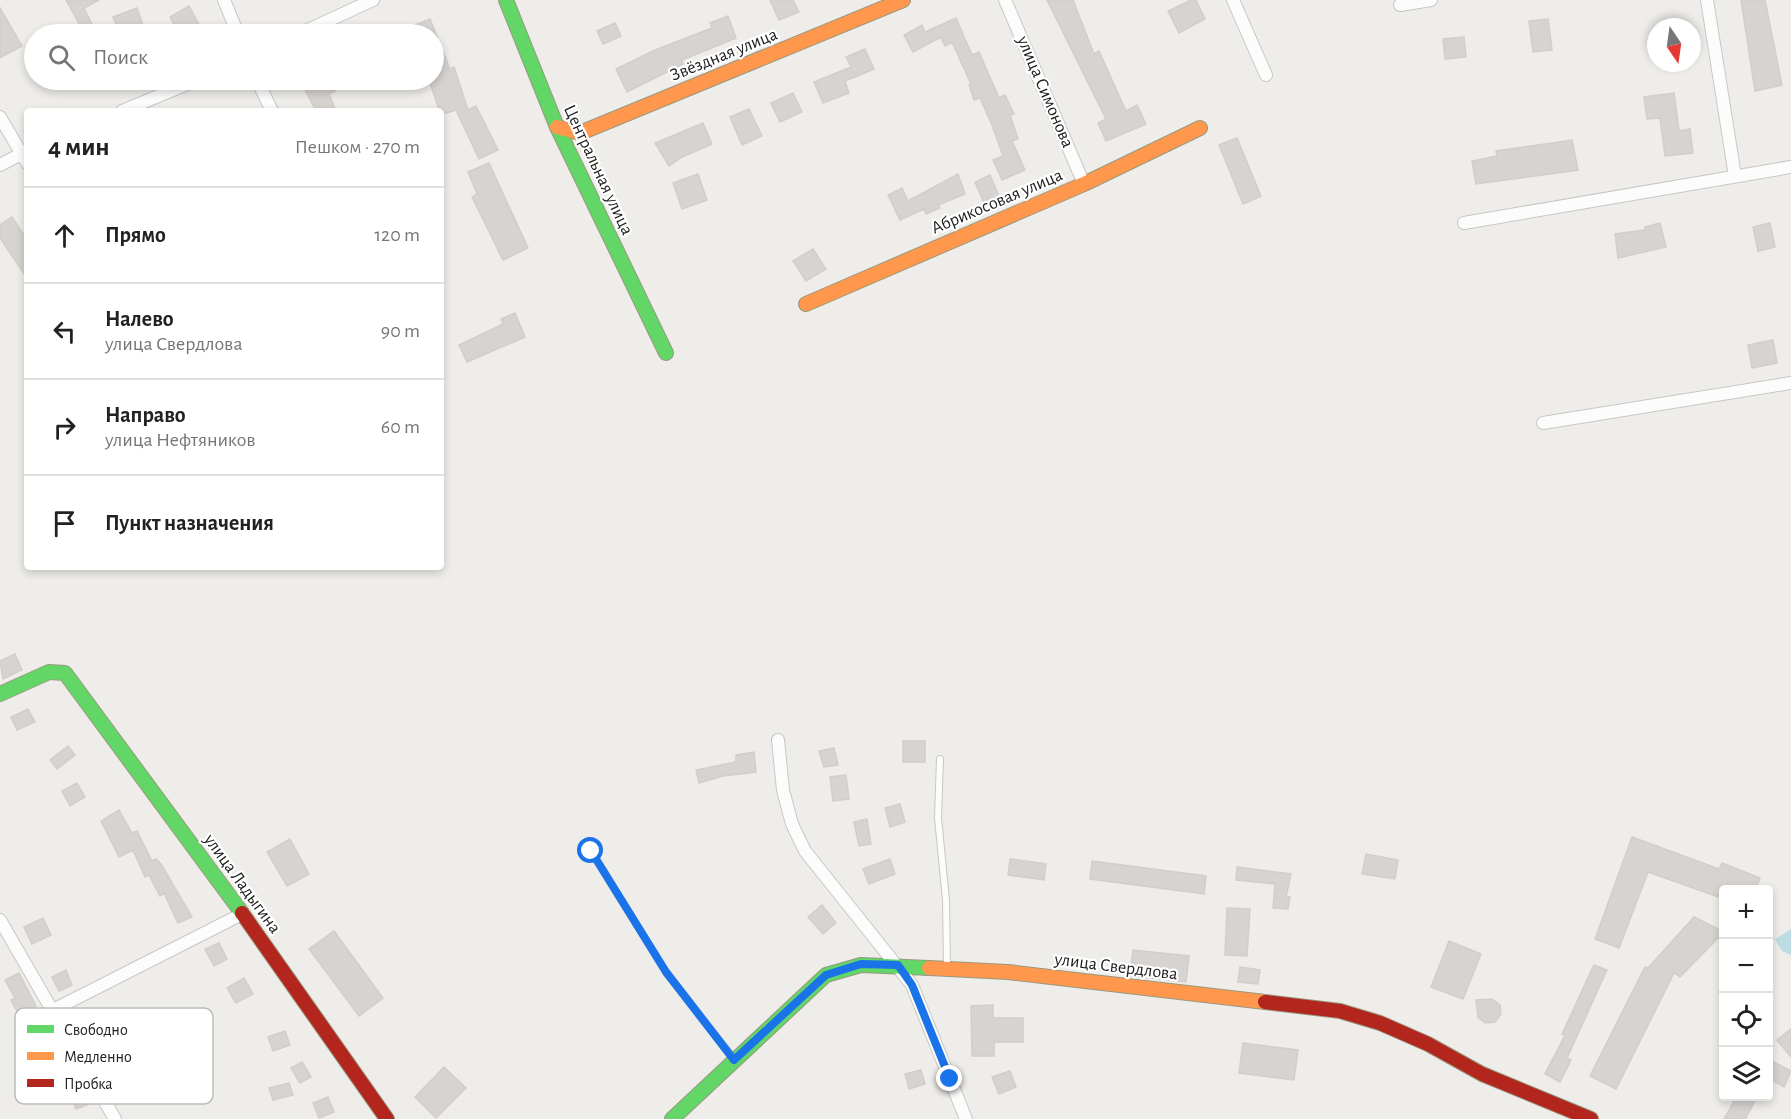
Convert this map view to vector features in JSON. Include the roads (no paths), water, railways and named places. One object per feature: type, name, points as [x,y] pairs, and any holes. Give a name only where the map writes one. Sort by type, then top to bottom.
[{"type":"street","points":[[224,0],[234,24]]},
{"type":"street","points":[[321,24],[373,0]]},
{"type":"street","name":"Центральная улица","points":[[506,0],[557,127],[666,353]]},
{"type":"street","name":"Звёздная улица","points":[[557,127],[580,133],[903,0]]},
{"type":"street","name":"улица Симонова","points":[[1005,0],[1084,184]]},
{"type":"street","points":[[1233,0],[1266,75]]},
{"type":"street","points":[[1400,5],[1431,0]]},
{"type":"street","points":[[1707,0],[1735,176]]},
{"type":"street","points":[[129,108],[173,90]]},
{"type":"street","points":[[263,90],[271,108]]},
{"type":"street","points":[[0,117],[24,153]]},
{"type":"street","name":"Абрикосовая улица","points":[[806,304],[1084,184],[1200,128]]},
{"type":"street","points":[[0,165],[24,155]]},
{"type":"street","points":[[1464,223],[1791,167]]},
{"type":"street","points":[[1544,423],[1791,383]]},
{"type":"street","name":"улица Ладыгина","points":[[0,694],[49,672],[65,673],[242,914],[387,1119]]},
{"type":"street","points":[[778,740],[783,790],[792,824],[805,851],[912,985],[966,1119]]},
{"type":"street","points":[[57,1008],[242,914]]},
{"type":"street","points":[[0,920],[52,1008]]},
{"type":"street","name":"улица Свердлова","points":[[672,1119],[826,975],[861,964],[1008,972],[1340,1011],[1380,1023],[1428,1044],[1482,1074],[1592,1119]]},
{"type":"street","points":[[106,1104],[115,1119]]},
{"type":"lane","points":[[940,759],[938,818],[946,900],[947,968]]},
{"type":"lane","points":[[591,851],[666,972],[734,1060]]},
{"type":"water","points":[[1791,929],[1791,955],[1782,951],[1775,939]]}]
